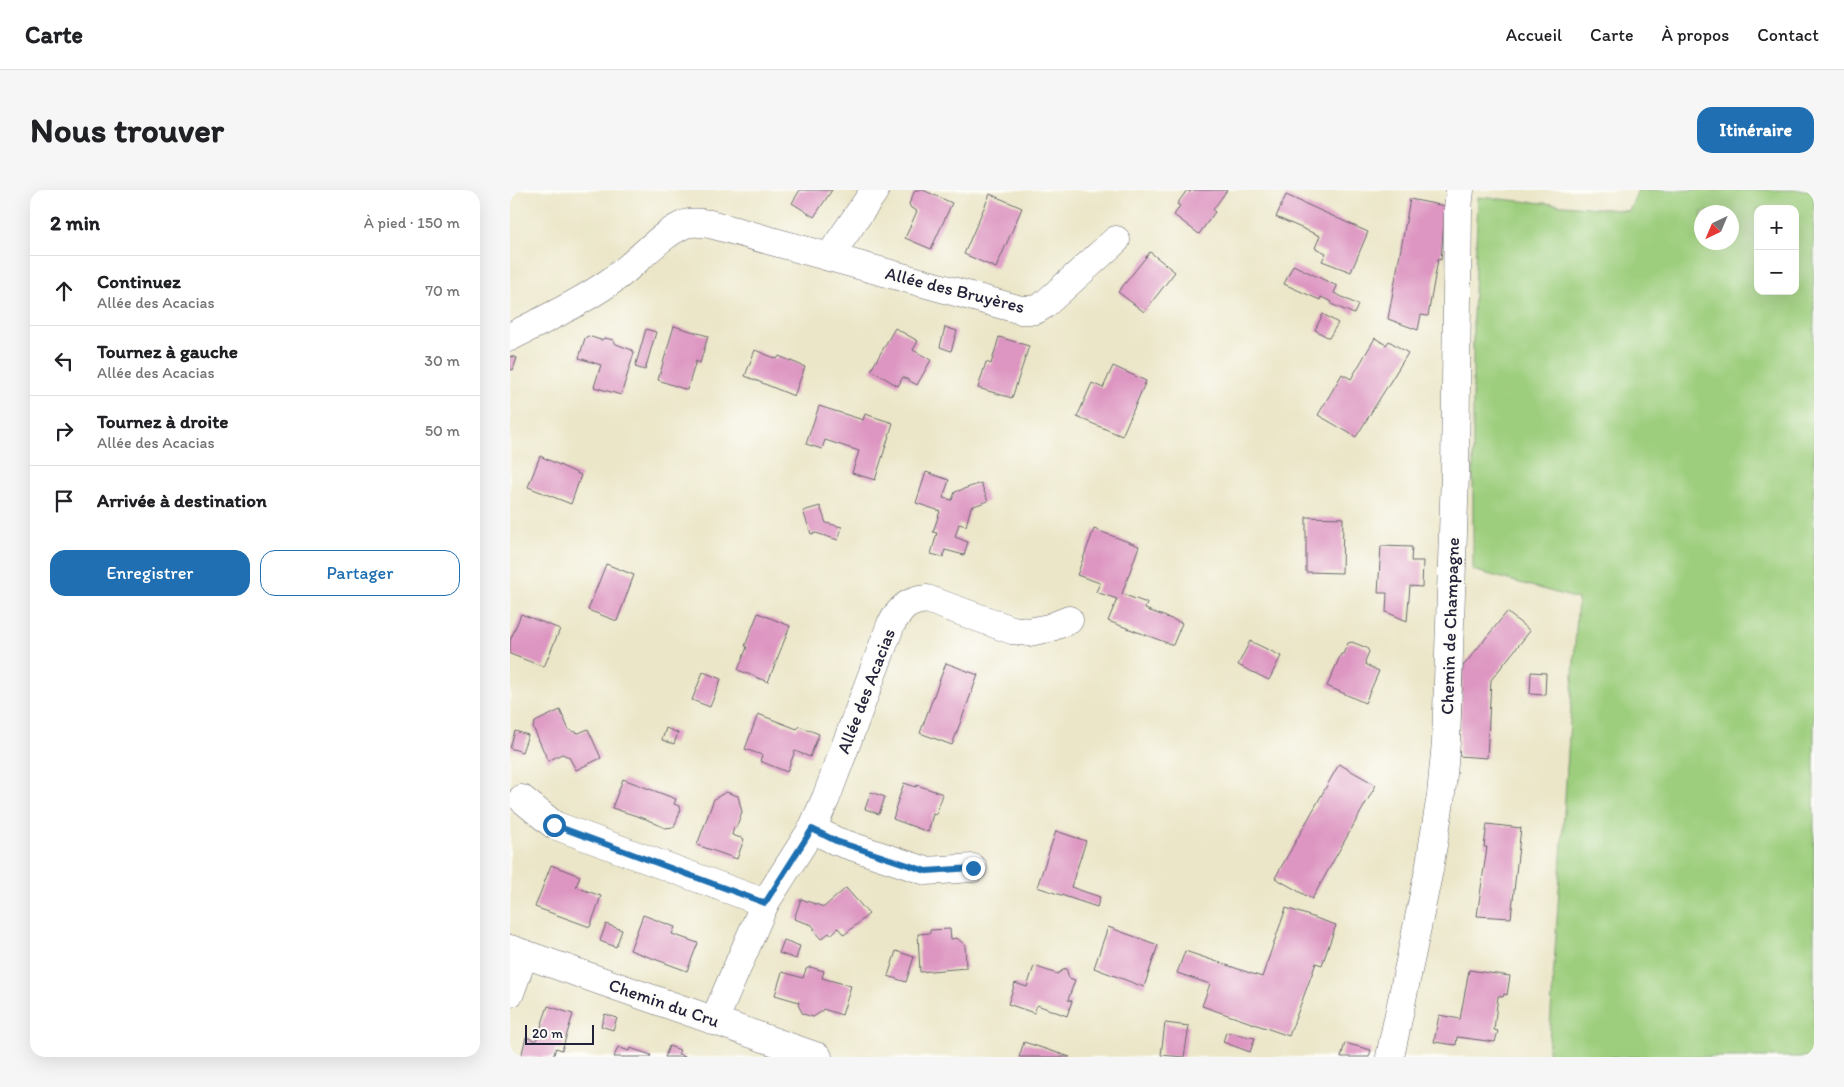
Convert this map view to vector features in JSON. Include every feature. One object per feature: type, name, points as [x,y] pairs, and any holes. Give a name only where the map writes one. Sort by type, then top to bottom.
[{"type":"street","points":[[829,257],[875,190]]},
{"type":"street","name":"Chemin de Champagne","points":[[1390,1057],[1429,870],[1441,795],[1446,742],[1455,473],[1458,209],[1460,190]]},
{"type":"street","name":"Allée des Bruyères","points":[[510,337],[602,288],[673,230],[686,224],[710,224],[1021,310],[1036,310],[1055,296],[1116,240]]},
{"type":"street","name":"Allée des Acacias","points":[[714,1021],[765,903],[812,829],[826,798],[891,624],[901,609],[913,601],[927,599],[1012,630],[1029,632],[1049,628],[1069,620]]},
{"type":"street","points":[[522,799],[554,825],[765,903]]},
{"type":"street","points":[[812,829],[836,841],[926,871],[973,868]]},
{"type":"street","points":[[510,993],[517,951]]},
{"type":"street","name":"Chemin du Cru","points":[[517,951],[818,1057]]},
{"type":"green space","points":[[1638,190],[1814,190],[1814,1057],[1548,1057],[1578,599],[1473,570],[1473,316],[1478,197],[1629,211]]},
{"type":"building","points":[[800,190],[832,190],[814,217],[792,203]]},
{"type":"building","points":[[915,190],[923,190],[952,203],[931,249],[905,238],[917,211],[911,208],[909,204]]},
{"type":"building","points":[[1187,190],[1190,192],[1192,190],[1227,190],[1213,210],[1215,212],[1199,234],[1174,215],[1180,206],[1177,204]]},
{"type":"building","points":[[990,194],[1022,208],[996,268],[964,254]]},
{"type":"building","points":[[1286,195],[1368,232],[1351,272],[1322,261],[1326,253],[1315,248],[1320,236],[1276,217]]},
{"type":"building","points":[[1410,199],[1445,206],[1441,260],[1438,259],[1428,316],[1421,315],[1418,330],[1388,319]]},
{"type":"building","points":[[1150,252],[1175,272],[1144,312],[1118,292]]},
{"type":"building","points":[[1293,265],[1337,286],[1334,293],[1358,305],[1354,314],[1331,304],[1332,302],[1321,297],[1320,300],[1284,284]]},
{"type":"building","points":[[1323,314],[1338,323],[1329,338],[1315,330]]},
{"type":"building","points":[[674,326],[708,336],[700,363],[696,361],[687,390],[658,380]]},
{"type":"building","points":[[945,327],[957,331],[951,351],[940,347]]},
{"type":"building","points":[[895,328],[918,341],[913,350],[931,360],[917,385],[903,377],[898,386],[871,370]]},
{"type":"building","points":[[646,329],[656,332],[645,370],[635,367]]},
{"type":"building","points":[[588,336],[601,340],[605,338],[613,340],[616,344],[632,350],[634,353],[621,395],[594,387],[601,365],[579,358],[585,338]]},
{"type":"building","points":[[999,337],[1029,346],[1012,398],[978,388],[986,362],[991,364]]},
{"type":"building","points":[[1375,338],[1386,345],[1389,341],[1408,353],[1356,437],[1318,415],[1342,374],[1351,379]]},
{"type":"building","points":[[755,350],[777,359],[779,356],[805,367],[794,396],[745,376]]},
{"type":"building","points":[[510,356],[517,358],[513,370],[510,369]]},
{"type":"building","points":[[1113,366],[1146,381],[1122,436],[1077,417],[1092,383],[1103,388]]},
{"type":"building","points":[[819,406],[863,420],[865,414],[893,423],[875,480],[852,473],[859,451],[825,440],[822,449],[806,444]]},
{"type":"building","points":[[540,456],[581,475],[571,504],[528,487]]},
{"type":"building","points":[[926,472],[949,480],[943,498],[952,500],[955,492],[981,483],[988,501],[971,507],[966,526],[959,524],[955,537],[968,542],[964,555],[945,550],[943,557],[931,554],[937,533],[933,532],[940,511],[916,503]]},
{"type":"building","points":[[820,506],[826,523],[842,527],[838,540],[816,533],[811,534],[803,511]]},
{"type":"building","points":[[1306,517],[1343,518],[1342,573],[1306,572]]},
{"type":"building","points":[[1094,529],[1139,546],[1122,594],[1147,603],[1145,609],[1182,623],[1173,645],[1108,621],[1117,599],[1096,592],[1100,583],[1077,575]]},
{"type":"building","points":[[1381,546],[1412,547],[1411,561],[1423,561],[1422,587],[1410,586],[1407,621],[1386,612],[1387,593],[1378,593]]},
{"type":"building","points":[[606,564],[634,575],[617,621],[588,610]]},
{"type":"building","points":[[1507,612],[1530,631],[1491,680],[1487,758],[1459,756],[1463,666]]},
{"type":"building","points":[[758,613],[790,626],[768,682],[738,670]]},
{"type":"building","points":[[521,614],[560,629],[544,667],[510,654],[510,641]]},
{"type":"building","points":[[1250,641],[1281,656],[1269,680],[1238,665]]},
{"type":"building","points":[[1352,642],[1367,648],[1369,652],[1365,661],[1366,665],[1379,671],[1365,703],[1327,686],[1341,654],[1343,654],[1348,643]]},
{"type":"building","points":[[946,663],[978,675],[952,745],[920,733]]},
{"type":"building","points":[[703,672],[721,679],[710,707],[692,700]]},
{"type":"building","points":[[1531,672],[1546,673],[1545,695],[1530,694]]},
{"type":"building","points":[[560,710],[569,730],[579,733],[588,729],[601,758],[576,770],[569,757],[562,754],[548,761],[533,727],[535,722]]},
{"type":"building","points":[[758,714],[797,729],[799,726],[819,734],[810,757],[795,751],[787,772],[760,761],[762,755],[745,749]]},
{"type":"building","points":[[666,728],[678,733],[674,744],[662,740]]},
{"type":"building","points":[[515,731],[528,735],[522,752],[510,748]]},
{"type":"building","points":[[1339,764],[1376,785],[1312,899],[1275,878]]},
{"type":"building","points":[[623,779],[676,799],[674,804],[681,809],[674,827],[665,828],[646,819],[612,808]]},
{"type":"building","points":[[904,783],[916,787],[917,785],[943,794],[936,815],[933,814],[928,832],[893,819]]},
{"type":"building","points":[[726,792],[738,796],[742,812],[732,835],[744,839],[737,859],[697,845],[714,799]]},
{"type":"building","points":[[871,792],[885,797],[879,814],[865,809]]},
{"type":"building","points":[[1487,824],[1521,828],[1511,918],[1477,916],[1487,847],[1484,847]]},
{"type":"building","points":[[1056,831],[1086,841],[1071,887],[1100,897],[1097,907],[1037,887]]},
{"type":"building","points":[[551,865],[580,876],[576,887],[601,896],[590,927],[535,907]]},
{"type":"building","points":[[846,888],[869,914],[844,935],[838,928],[831,935],[829,933],[821,939],[813,930],[815,929],[812,925],[794,919],[801,899],[824,907]]},
{"type":"building","points":[[1286,908],[1336,925],[1322,965],[1316,963],[1289,1036],[1202,1006],[1210,984],[1177,973],[1185,951],[1262,977]]},
{"type":"building","points":[[643,915],[675,927],[672,934],[698,943],[687,971],[630,950]]},
{"type":"building","points":[[606,924],[622,930],[616,947],[600,941]]},
{"type":"building","points":[[1108,927],[1158,945],[1144,987],[1094,968]]},
{"type":"building","points":[[950,929],[951,939],[957,938],[965,945],[966,968],[920,972],[918,934],[930,933],[930,930]]},
{"type":"building","points":[[784,940],[800,946],[796,959],[779,953]]},
{"type":"building","points":[[896,951],[914,957],[906,982],[888,976]]},
{"type":"building","points":[[1034,966],[1057,974],[1066,968],[1069,978],[1075,980],[1068,1000],[1072,1001],[1067,1016],[1037,1005],[1034,1013],[1008,1004],[1015,983],[1027,987]]},
{"type":"building","points":[[810,967],[824,971],[822,978],[851,986],[842,1015],[823,1009],[813,1017],[803,1014],[798,1005],[799,1002],[775,995],[782,972],[803,978],[806,969]]},
{"type":"building","points":[[1469,970],[1510,976],[1507,995],[1504,994],[1503,997],[1498,996],[1494,1030],[1498,1031],[1495,1042],[1457,1037],[1456,1045],[1434,1042],[1439,1015],[1460,1019]]},
{"type":"building","points":[[548,1006],[573,1014],[562,1050],[556,1048],[553,1057],[521,1057],[526,1037],[536,1041]]},
{"type":"building","points":[[605,1014],[617,1018],[613,1030],[601,1026]]},
{"type":"building","points":[[1165,1023],[1189,1026],[1184,1057],[1161,1055]]},
{"type":"building","points":[[1226,1032],[1255,1038],[1250,1052],[1223,1042]]},
{"type":"building","points":[[1024,1042],[1070,1057],[1019,1057]]},
{"type":"building","points":[[1345,1043],[1371,1050],[1369,1057],[1341,1057]]},
{"type":"building","points":[[669,1046],[680,1050],[678,1054],[686,1057],[665,1057]]},
{"type":"building","points":[[618,1047],[629,1051],[630,1048],[651,1055],[650,1057],[614,1057]]},
{"type":"route","points":[[554,825],[765,903],[812,829],[836,841],[926,871],[973,868]]}]
